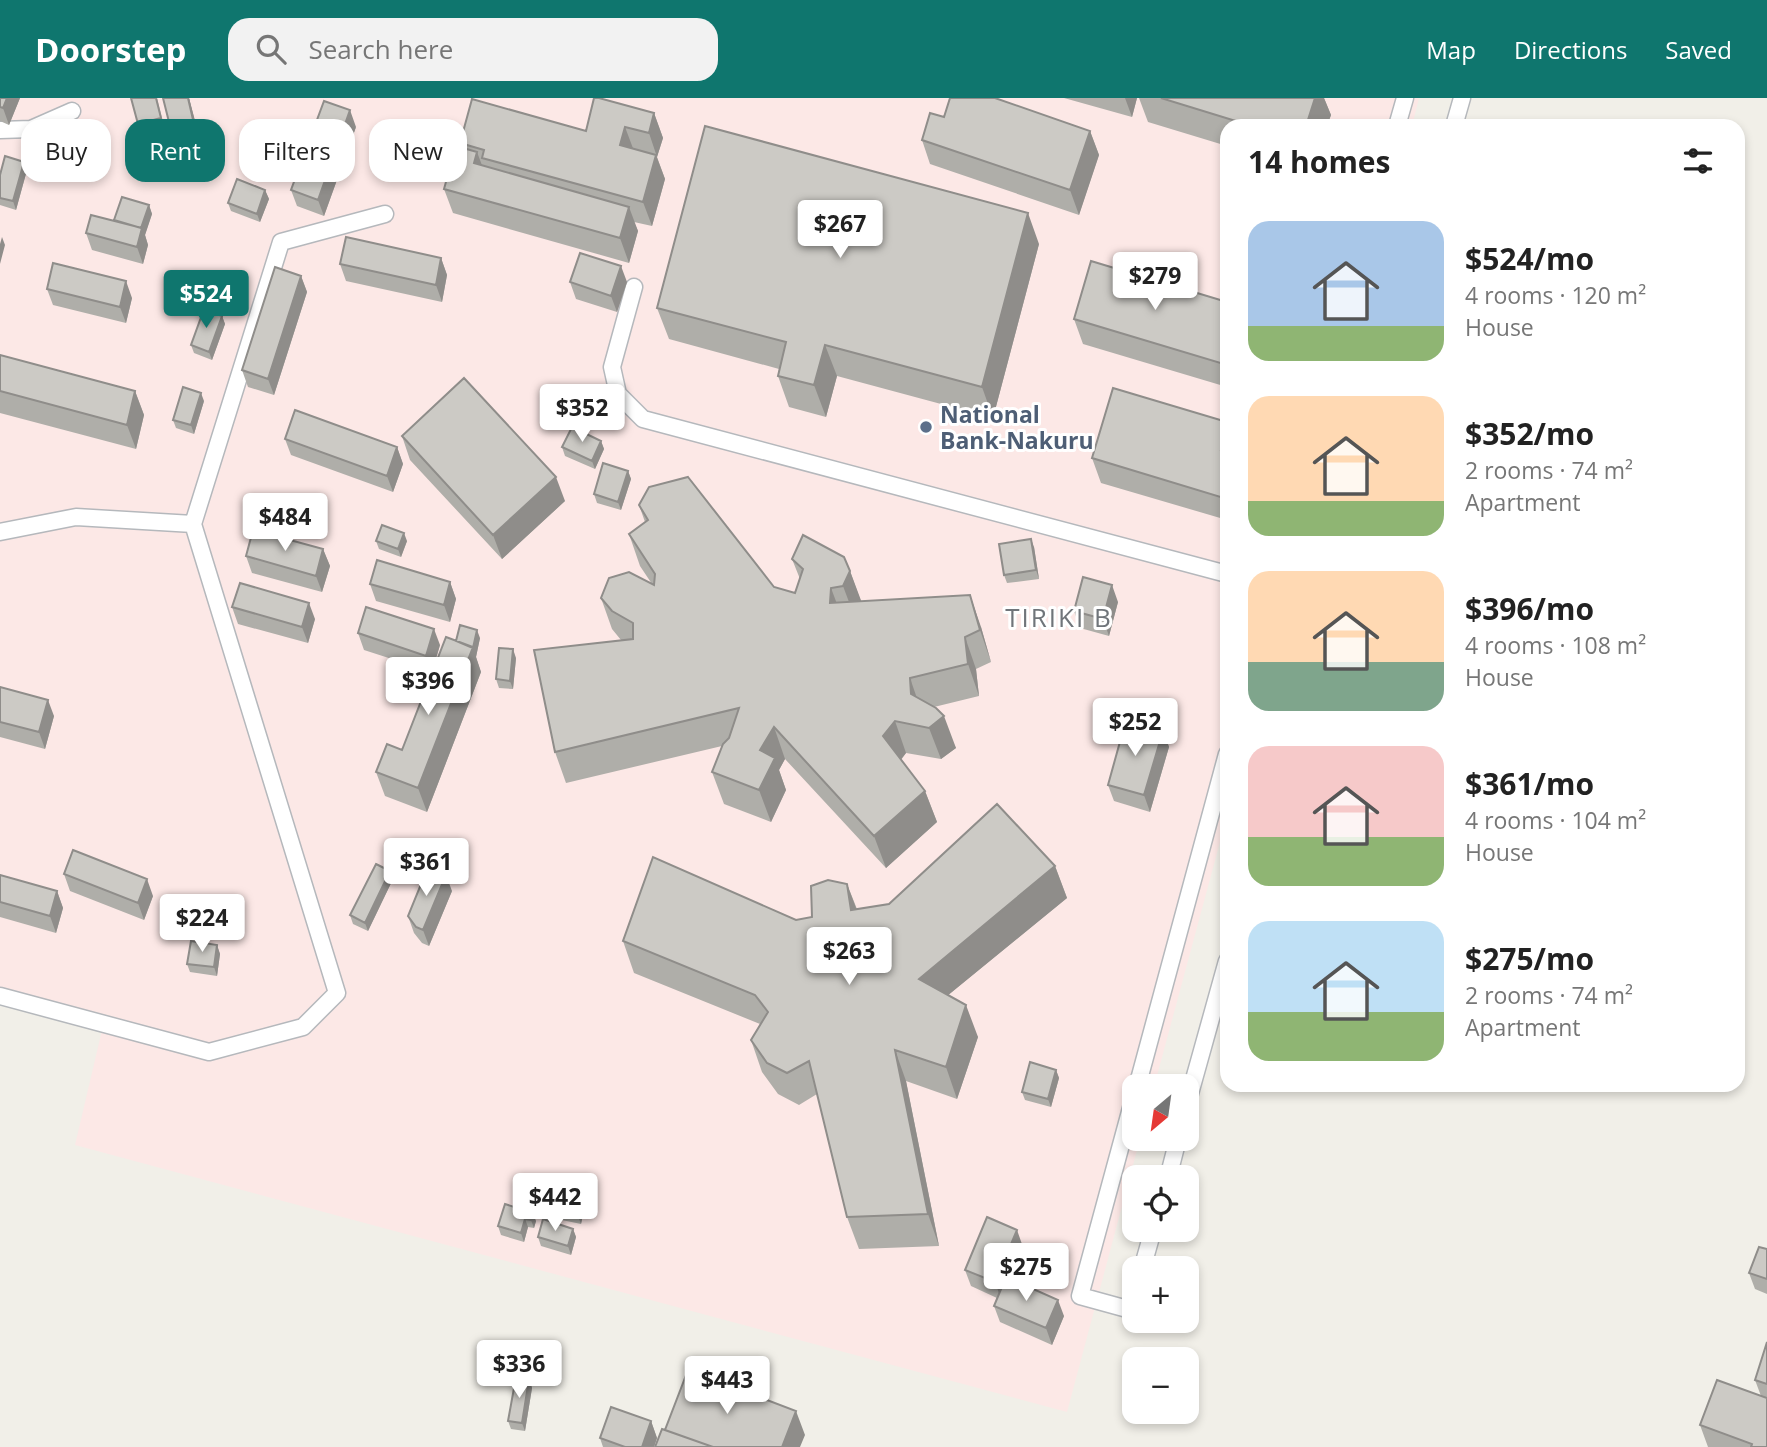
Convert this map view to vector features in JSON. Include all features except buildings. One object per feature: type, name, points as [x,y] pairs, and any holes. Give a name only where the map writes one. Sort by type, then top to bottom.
[{"type":"lane","points":[[1399,119],[1405,98]]},
{"type":"lane","points":[[1456,119],[1462,98]]},
{"type":"lane","points":[[0,130],[31,129],[72,111]]},
{"type":"lane","points":[[0,996],[209,1052],[303,1027],[337,993],[193,524],[281,242],[385,214]]},
{"type":"lane","points":[[634,288],[612,367],[618,394],[643,419],[1220,571]]},
{"type":"lane","points":[[0,532],[76,517],[193,524]]},
{"type":"lane","points":[[1141,1074],[1220,780]]},
{"type":"lane","points":[[1195,1074],[1220,986]]},
{"type":"lane","points":[[1122,1141],[1080,1296],[1122,1308]]},
{"type":"shaded area","points":[[0,98],[1419,98],[1414,119],[1220,119],[1220,842],[1158,1074],[1122,1074],[1122,1152],[1137,1152],[1133,1165],[1122,1165],[1122,1206],[1067,1412],[75,1145],[103,1026],[0,991]]},
{"type":"place","name":"National Bank-Nakuru","points":[[926,427]]},
{"type":"district","name":"TIRIKI B","points":[[1059,617]]}]
